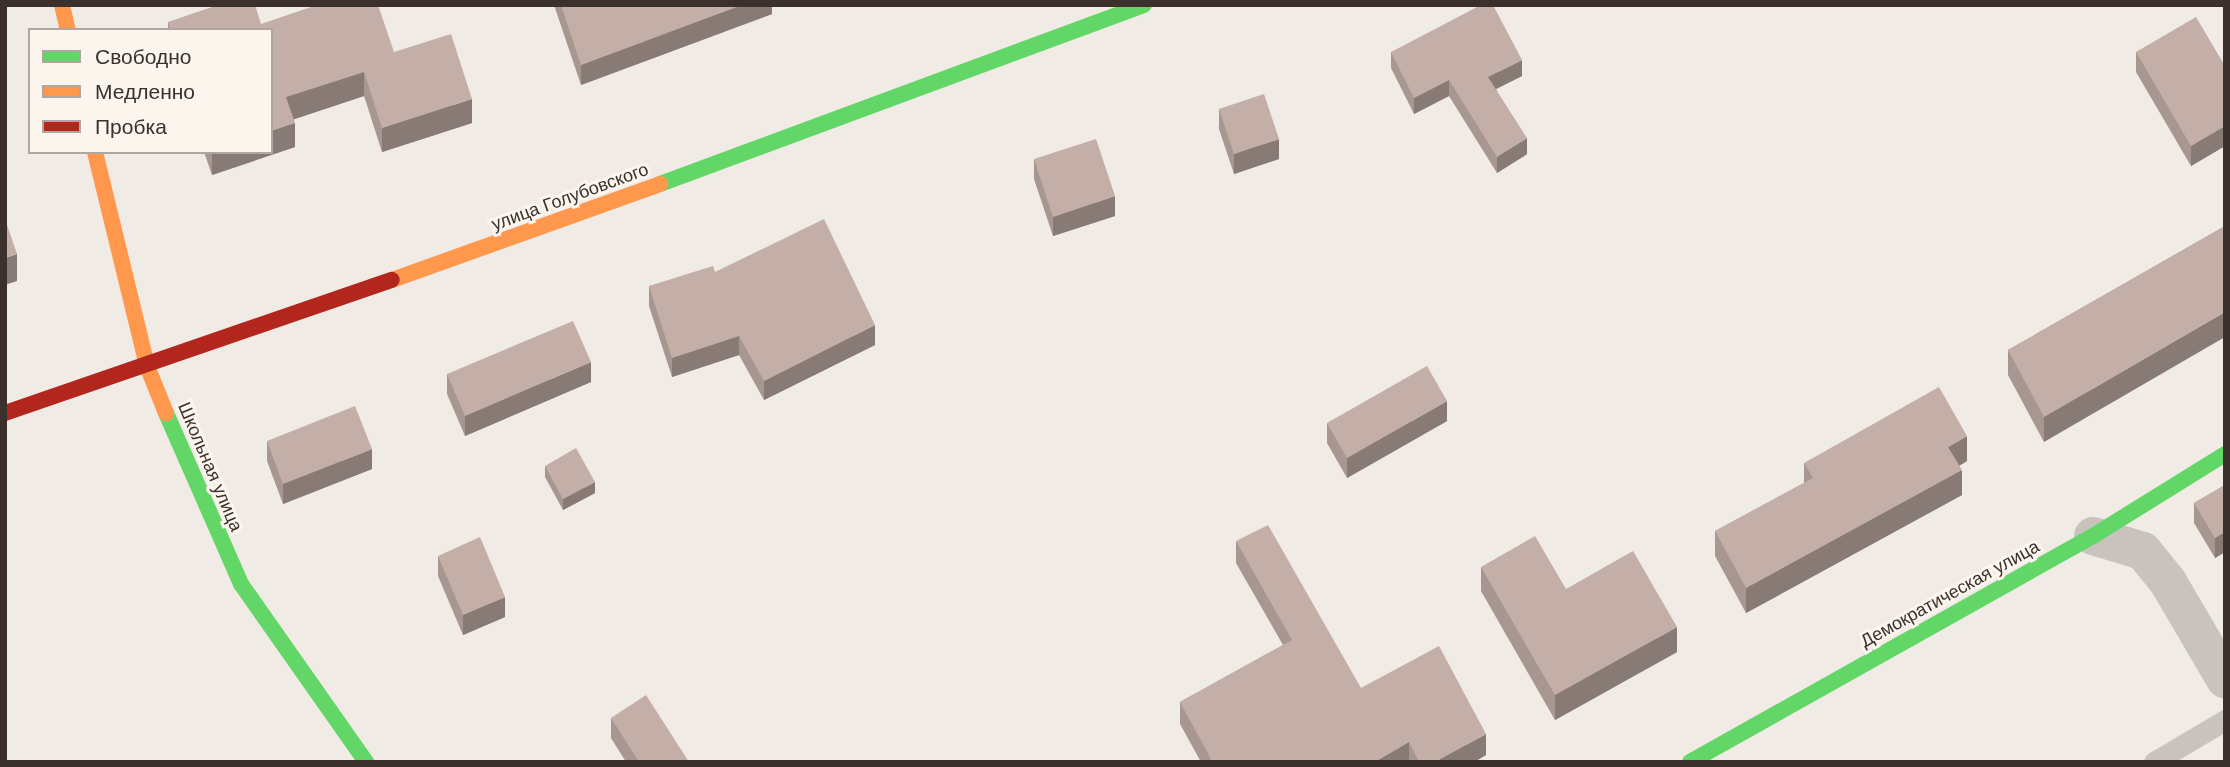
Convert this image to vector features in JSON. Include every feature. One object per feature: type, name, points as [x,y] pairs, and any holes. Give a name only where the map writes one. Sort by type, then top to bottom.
[{"type":"street","points":[[62,5],[68,28]]},
{"type":"street","name":"улица Голубовского","points":[[5,413],[533,231],[1144,5]]},
{"type":"street","name":"Школьная улица","points":[[95,154],[147,366],[241,584],[366,762]]},
{"type":"street","name":"Демократическая улица","points":[[1690,762],[2093,536],[2225,454]]},
{"type":"street","points":[[2093,536],[2143,551],[2168,582],[2225,679]]},
{"type":"lane","points":[[2154,762],[2225,720]]},
{"type":"building","points":[[218,5],[255,5],[261,24],[317,5],[378,5],[394,52],[451,34],[472,99],[382,128],[364,72],[286,97],[295,123],[273,130],[273,28],[170,28],[168,22]]},
{"type":"building","points":[[561,5],[742,5],[581,65]]},
{"type":"building","points":[[1481,5],[1493,5],[1522,60],[1488,77],[1527,138],[1497,157],[1449,80],[1414,98],[1391,52]]},
{"type":"building","points":[[2196,17],[2225,66],[2225,126],[2191,146],[2136,52]]},
{"type":"building","points":[[1264,94],[1279,139],[1234,154],[1219,109]]},
{"type":"building","points":[[1096,139],[1115,196],[1053,217],[1034,159]]},
{"type":"building","points":[[5,219],[17,254],[5,258]]},
{"type":"building","points":[[824,219],[875,325],[764,381],[739,336],[672,358],[649,286],[713,266],[715,272]]},
{"type":"building","points":[[2225,226],[2225,312],[2044,417],[2008,350]]},
{"type":"building","points":[[573,321],[591,362],[465,416],[447,374]]},
{"type":"building","points":[[1427,366],[1447,401],[1347,458],[1327,423]]},
{"type":"building","points":[[1939,387],[1967,436],[1948,447],[1962,470],[1746,588],[1715,531],[1813,478],[1804,463]]},
{"type":"building","points":[[355,406],[372,449],[283,484],[267,441]]},
{"type":"building","points":[[576,448],[595,482],[563,499],[545,466]]},
{"type":"building","points":[[2225,485],[2225,532],[2215,538],[2194,503]]},
{"type":"building","points":[[1268,525],[1361,688],[1439,646],[1486,734],[1435,762],[1419,762],[1409,742],[1375,762],[1206,762],[1211,759],[1180,702],[1292,640],[1236,541]]},
{"type":"building","points":[[1535,536],[1566,589],[1633,551],[1677,627],[1555,695],[1481,567]]},
{"type":"building","points":[[480,537],[505,597],[463,615],[438,556]]},
{"type":"building","points":[[646,695],[689,762],[639,762],[611,718]]},
{"type":"traffic: fast","points":[[660,184],[1144,5]]},
{"type":"traffic: fast","points":[[166,413],[241,584],[366,762]]},
{"type":"traffic: fast","points":[[1690,762],[2093,536],[2225,454]]},
{"type":"traffic: slow","points":[[62,5],[68,28]]},
{"type":"traffic: slow","points":[[95,154],[147,366],[166,413]]},
{"type":"traffic: slow","points":[[392,280],[660,184]]},
{"type":"traffic: jam","points":[[5,413],[392,280]]}]
